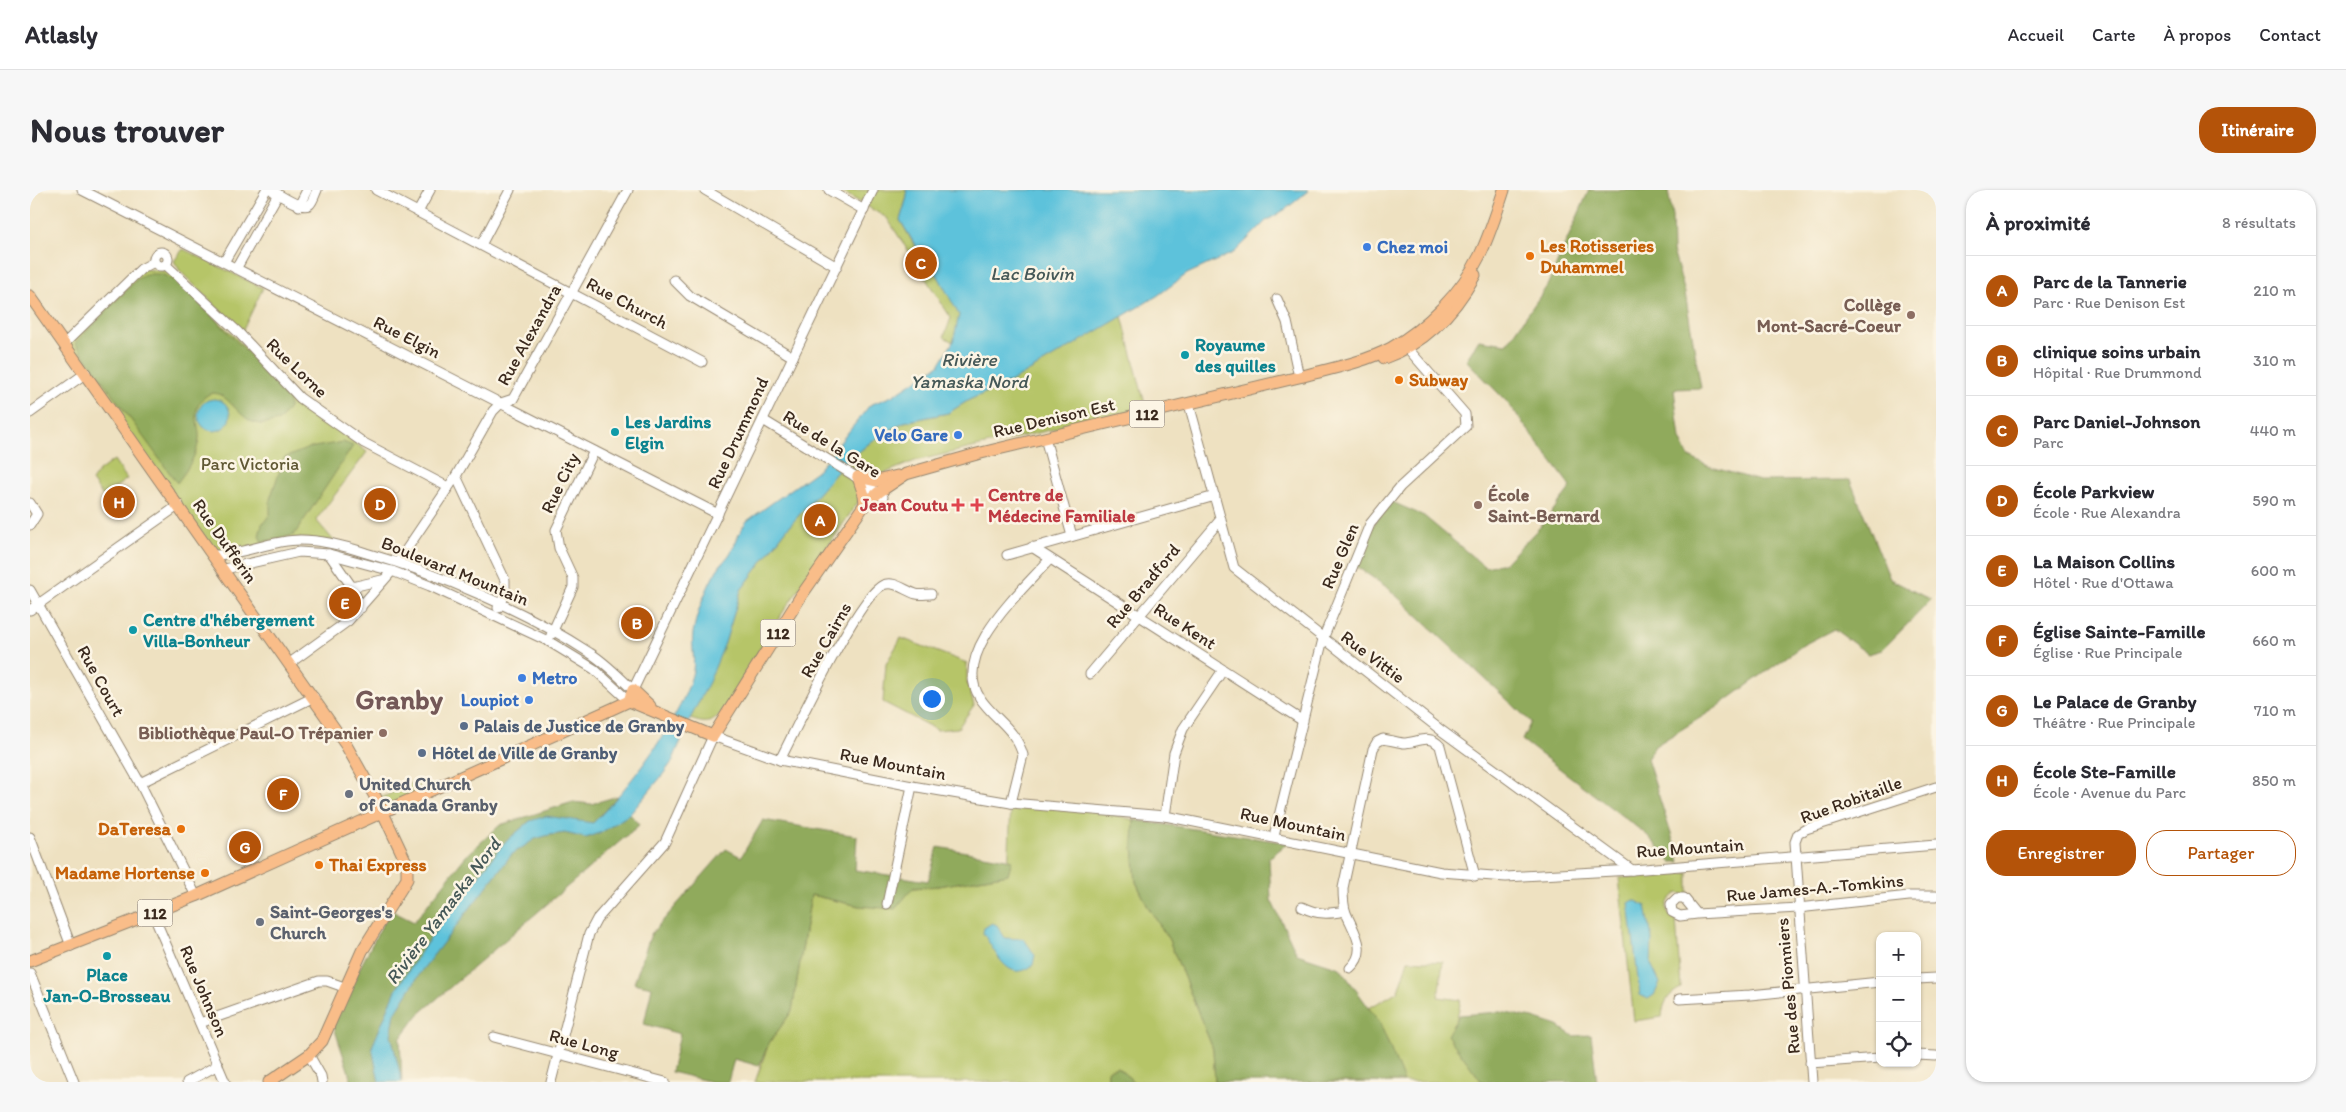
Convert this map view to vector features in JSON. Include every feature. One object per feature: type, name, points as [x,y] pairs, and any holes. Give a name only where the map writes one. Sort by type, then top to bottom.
[{"type":"main road","name":"Rue Denison Est","points":[[714,736],[801,596],[864,504],[881,494],[906,474],[1347,364],[1385,358],[1405,344],[1433,331],[1451,312],[1475,275],[1504,190]]},
{"type":"main road","name":"Rue Dufferin","points":[[30,296],[65,342],[346,745],[407,864],[407,879],[362,951],[344,987],[322,1042],[309,1055],[269,1082]]},
{"type":"main road","points":[[845,533],[881,494],[941,464]]},
{"type":"main road","points":[[856,476],[876,481],[906,474]]},
{"type":"main road","points":[[856,476],[864,495],[864,504]]},
{"type":"main road","name":"Rue Mountain","points":[[631,696],[655,711],[714,736]]},
{"type":"main road","name":"112","points":[[30,961],[196,896],[631,696]]},
{"type":"street","name":"Rue Elgin","points":[[82,190],[718,514]]},
{"type":"street","points":[[224,262],[266,190]]},
{"type":"street","points":[[299,206],[307,190]]},
{"type":"street","points":[[236,268],[260,225],[274,192],[299,206],[310,204],[317,190]]},
{"type":"street","name":"Rue Church","points":[[376,190],[702,362]]},
{"type":"street","points":[[418,212],[430,190]]},
{"type":"street","points":[[481,245],[510,190]]},
{"type":"street","name":"Rue Alexandra","points":[[398,562],[456,476],[493,411],[501,403],[513,399],[628,190]]},
{"type":"street","points":[[705,190],[837,267]]},
{"type":"street","points":[[829,190],[864,210]]},
{"type":"street","name":"Rue Drummond","points":[[631,696],[873,190]]},
{"type":"street","points":[[249,219],[260,225]]},
{"type":"street","points":[[166,254],[174,237]]},
{"type":"street","points":[[65,342],[140,269],[154,262],[156,254],[162,252],[166,254],[169,260],[166,265],[161,267],[154,262]]},
{"type":"street","name":"Rue Lorne","points":[[166,265],[238,332],[300,398],[364,443],[448,487]]},
{"type":"street","points":[[674,280],[690,296],[793,357]]},
{"type":"street","points":[[1277,299],[1287,322],[1299,377]]},
{"type":"street","name":"Rue Glen","points":[[1274,836],[1323,639],[1370,524],[1400,487],[1466,426],[1465,414],[1405,344]]},
{"type":"street","points":[[30,413],[86,373]]},
{"type":"street","name":"Rue Vittie","points":[[1189,404],[1234,568],[1442,731],[1632,870]]},
{"type":"street","name":"Rue de la Gare","points":[[763,420],[856,476],[881,494]]},
{"type":"street","points":[[1045,438],[1072,536]]},
{"type":"street","name":"Rue City","points":[[548,642],[573,587],[573,578],[559,548],[556,530],[594,451]]},
{"type":"street","points":[[456,476],[505,580],[505,595],[495,615]]},
{"type":"street","points":[[1007,555],[1215,496]]},
{"type":"street","points":[[30,503],[37,514],[30,524]]},
{"type":"street","points":[[30,610],[179,505]]},
{"type":"street","name":"Rue Bradford","points":[[1090,674],[1221,519]]},
{"type":"street","name":"Boulevard Mountain","points":[[214,555],[232,555],[299,540],[320,541],[398,562],[500,604],[553,631],[591,653],[631,696]]},
{"type":"street","name":"Rue Kent","points":[[1032,548],[1303,721]]},
{"type":"street","points":[[344,576],[349,560],[357,550]]},
{"type":"street","name":"Boulevard Mountain","points":[[224,569],[299,552],[330,554],[392,571],[495,615],[548,642],[594,669],[631,696]]},
{"type":"street","points":[[330,554],[352,588],[361,608]]},
{"type":"street","points":[[1011,803],[1023,755],[1008,727],[981,699],[974,688],[972,675],[973,661],[980,643],[988,630],[1050,559]]},
{"type":"street","points":[[290,663],[348,621],[361,608],[382,580],[392,571]]},
{"type":"street","points":[[352,588],[382,580]]},
{"type":"street","name":"Rue Cairns","points":[[780,760],[847,631],[861,609],[881,586],[890,583],[917,595],[931,594]]},
{"type":"street","name":"Rue Court","points":[[30,590],[140,783],[196,896]]},
{"type":"street","points":[[1165,816],[1174,753],[1183,729],[1223,670]]},
{"type":"street","points":[[140,783],[314,697]]},
{"type":"street","points":[[551,1082],[589,934],[597,919],[665,842],[714,736]]},
{"type":"street","name":"Rue Mountain","points":[[714,736],[780,760],[912,786],[1011,803],[1165,816],[1274,836],[1351,855],[1441,872],[1475,876],[1506,877],[1632,870],[1936,845]]},
{"type":"street","points":[[1350,968],[1356,961],[1360,946],[1346,911],[1343,888],[1373,749],[1377,742],[1383,738],[1404,743],[1427,739],[1436,741],[1440,746],[1475,876]]},
{"type":"street","points":[[887,904],[912,786]]},
{"type":"street","name":"Rue Robitaille","points":[[1794,858],[1794,842],[1798,834],[1806,829],[1936,788]]},
{"type":"street","points":[[30,837],[71,946]]},
{"type":"street","name":"Rue des Pionniers","points":[[1794,858],[1812,1082]]},
{"type":"street","name":"Rue James-A.-Tomkins","points":[[1696,914],[1798,908],[1909,896],[1936,896]]},
{"type":"street","points":[[1302,907],[1318,914],[1346,911]]},
{"type":"street","name":"Rue Johnson","points":[[153,914],[225,1082]]},
{"type":"street","points":[[30,973],[74,1082]]},
{"type":"street","points":[[1921,979],[1936,978]]},
{"type":"street","points":[[200,1023],[319,981],[344,987]]},
{"type":"street","points":[[1680,999],[1750,995],[1876,982]]},
{"type":"street","name":"Rue Long","points":[[494,1037],[665,1082]]},
{"type":"street","points":[[309,1055],[322,1082]]},
{"type":"street","points":[[1921,1055],[1936,1056]]},
{"type":"street","points":[[1810,1063],[1876,1058]]},
{"type":"street","points":[[187,1082],[218,1065]]},
{"type":"green space","points":[[839,190],[906,190],[907,197],[900,220],[917,250],[938,276],[960,315],[953,342],[944,337],[951,318],[887,218]]},
{"type":"green space","points":[[1589,190],[1668,190],[1672,216],[1673,251],[1685,293],[1701,388],[1674,389],[1680,439],[1689,457],[1708,466],[1760,481],[1850,480],[1890,579],[1931,600],[1882,650],[1868,654],[1834,629],[1803,645],[1716,708],[1655,746],[1647,759],[1680,862],[1671,862],[1647,835],[1522,740],[1531,722],[1388,588],[1351,563],[1388,500],[1424,516],[1485,567],[1505,563],[1541,526],[1571,487],[1507,402],[1466,360],[1479,340],[1507,344],[1547,286]]},
{"type":"green space","points":[[183,249],[263,288],[242,332],[180,271],[174,261]]},
{"type":"green space","name":"Parc Victoria","points":[[141,269],[168,271],[298,399],[367,452],[316,520],[334,541],[298,538],[216,555],[65,343]]},
{"type":"green space","points":[[146,274],[161,274],[179,282],[289,395],[289,408],[279,421],[262,424],[251,421],[244,416],[223,396],[216,393],[209,394],[201,401],[197,410],[199,438],[194,456],[177,483],[75,343],[136,280]]},
{"type":"green space","points":[[1122,316],[1146,408],[915,461],[880,475],[875,476],[859,471],[855,478],[860,499],[779,618],[720,715],[706,722],[690,719],[725,643],[741,590],[786,530],[843,465],[872,441],[904,422],[948,413],[969,400],[1014,380]]},
{"type":"green space","points":[[343,442],[353,446],[294,535],[262,542],[259,536],[262,524],[270,515],[270,499],[284,458],[309,448]]},
{"type":"green space","points":[[114,460],[127,479],[103,496],[92,481],[99,471]]},
{"type":"green space","points":[[901,638],[967,663],[967,683],[974,705],[958,728],[937,730],[883,702],[886,664]]},
{"type":"green space","points":[[417,781],[421,795],[382,812],[377,800]]},
{"type":"green space","points":[[618,796],[593,823],[530,821],[504,843],[426,944],[396,990],[372,1047],[379,1082],[352,1082],[332,1021],[390,910],[414,922],[465,857],[500,825],[573,802],[591,804]]},
{"type":"green space","points":[[1011,803],[1092,809],[1134,820],[1133,846],[1136,882],[1147,905],[1169,940],[1213,1049],[1215,1082],[1134,1082],[1117,1067],[1108,1070],[1108,1082],[755,1082],[769,1043],[792,1011],[811,895],[859,906],[913,888],[939,886],[1008,874]]},
{"type":"green space","points":[[630,814],[639,825],[418,1015],[400,1039],[402,1082],[391,1035],[395,1013],[422,970],[511,855],[535,838],[565,833],[586,838],[602,832]]},
{"type":"green space","points":[[763,820],[857,836],[855,870],[928,881],[938,847],[1012,860],[1008,874],[939,886],[913,888],[895,909],[859,906],[811,895],[792,1011],[769,1043],[759,1066],[734,1059],[728,1082],[712,1082],[671,1072],[680,1034],[644,1024],[652,987],[634,983],[651,934],[726,849],[741,857]]},
{"type":"green space","points":[[1134,820],[1288,843],[1269,858],[1271,900],[1297,954],[1340,968],[1380,1023],[1404,1082],[1215,1082],[1213,1049],[1169,940],[1147,905],[1136,882],[1133,846]]},
{"type":"green space","points":[[1688,873],[1688,895],[1678,893],[1668,902],[1667,906],[1668,914],[1676,920],[1681,988],[1667,1000],[1662,1017],[1634,1021],[1619,878]]},
{"type":"green space","points":[[1408,960],[1443,962],[1438,997],[1461,1000],[1452,1039],[1482,1082],[1321,1082],[1370,1012],[1369,1008],[1398,991]]},
{"type":"green space","points":[[1500,1012],[1533,1018],[1558,1026],[1573,1036],[1591,1035],[1597,1082],[1482,1082],[1447,1035],[1459,1015]]},
{"type":"green space","points":[[1117,1067],[1134,1082],[1108,1082],[1108,1070]]},
{"type":"water","name":"Lac Boivin","points":[[906,190],[1309,190],[1286,209],[1266,221],[1235,252],[1187,274],[1157,296],[1014,380],[969,400],[948,413],[904,422],[872,441],[843,465],[786,530],[741,590],[725,643],[709,682],[690,719],[672,762],[661,777],[630,814],[602,832],[586,838],[565,833],[549,835],[535,839],[511,855],[422,970],[395,1013],[391,1035],[402,1082],[379,1082],[372,1047],[396,990],[426,944],[504,843],[530,821],[546,816],[593,823],[607,809],[651,754],[676,713],[692,675],[694,664],[693,633],[702,601],[713,577],[730,554],[747,521],[818,470],[870,405],[892,396],[939,365],[953,342],[959,315],[938,276],[918,250],[900,220],[907,197]]},
{"type":"water","points":[[214,399],[225,404],[230,415],[225,426],[214,431],[203,426],[198,415],[203,404]]},
{"type":"water","points":[[1634,900],[1646,906],[1652,939],[1651,964],[1660,983],[1654,995],[1648,999],[1640,995],[1629,903]]},
{"type":"water","points":[[992,923],[997,925],[1005,938],[1024,939],[1035,955],[1033,965],[1024,970],[1016,971],[1004,964],[983,933],[984,928]]},
{"type":"place","name":"Chez moi","points":[[1367,247]]},
{"type":"place","name":"Les Rotisseries Duhammel","points":[[1530,256]]},
{"type":"place","name":"Parc Daniel-Johnson","points":[[921,263]]},
{"type":"place","name":"Collège Mont-Sacré-Coeur","points":[[1911,315]]},
{"type":"place","name":"Royaume des quilles","points":[[1185,355]]},
{"type":"place","name":"Subway","points":[[1399,380]]},
{"type":"place","name":"Les Jardins Elgin","points":[[615,432]]},
{"type":"place","name":"Velo Gare","points":[[958,435]]},
{"type":"place","name":"École Ste-Famille","points":[[119,502]]},
{"type":"place","name":"École Parkview","points":[[380,504]]},
{"type":"place","name":"Jean Coutu","points":[[958,505]]},
{"type":"place","name":"Centre de Médecine Familiale","points":[[977,505]]},
{"type":"place","name":"École Saint-Bernard","points":[[1478,505]]},
{"type":"place","name":"Parc de la Tannerie","points":[[820,520]]},
{"type":"place","name":"La Maison Collins","points":[[345,603]]},
{"type":"place","name":"clinique soins urbain","points":[[637,623]]},
{"type":"place","name":"Centre d'hébergement Villa-Bonheur","points":[[133,630]]},
{"type":"place","name":"Metro","points":[[522,678]]},
{"type":"place","name":"Loupiot","points":[[529,700]]},
{"type":"place","name":"Palais de Justice de Granby","points":[[464,726]]},
{"type":"place","name":"Bibliothèque Paul-O Trépanier","points":[[383,733]]},
{"type":"place","name":"Hôtel de Ville de Granby","points":[[422,753]]},
{"type":"place","name":"Église Sainte-Famille","points":[[283,794]]},
{"type":"place","name":"United Church of Canada Granby","points":[[349,794]]},
{"type":"place","name":"DaTeresa","points":[[181,829]]},
{"type":"place","name":"Le Palace de Granby","points":[[245,847]]},
{"type":"place","name":"Thai Express","points":[[319,865]]},
{"type":"place","name":"Madame Hortense","points":[[205,873]]},
{"type":"place","name":"Saint-Georges's Church","points":[[260,922]]},
{"type":"place","name":"Place Jan-O-Brosseau","points":[[107,956]]},
{"type":"district","name":"Granby","points":[[399,699]]},
{"type":"water label","name":"Rivière Yamaska Nord","points":[[969,370]]},
{"type":"water label","name":"Rivière Yamaska Nord","points":[[443,911]]}]
